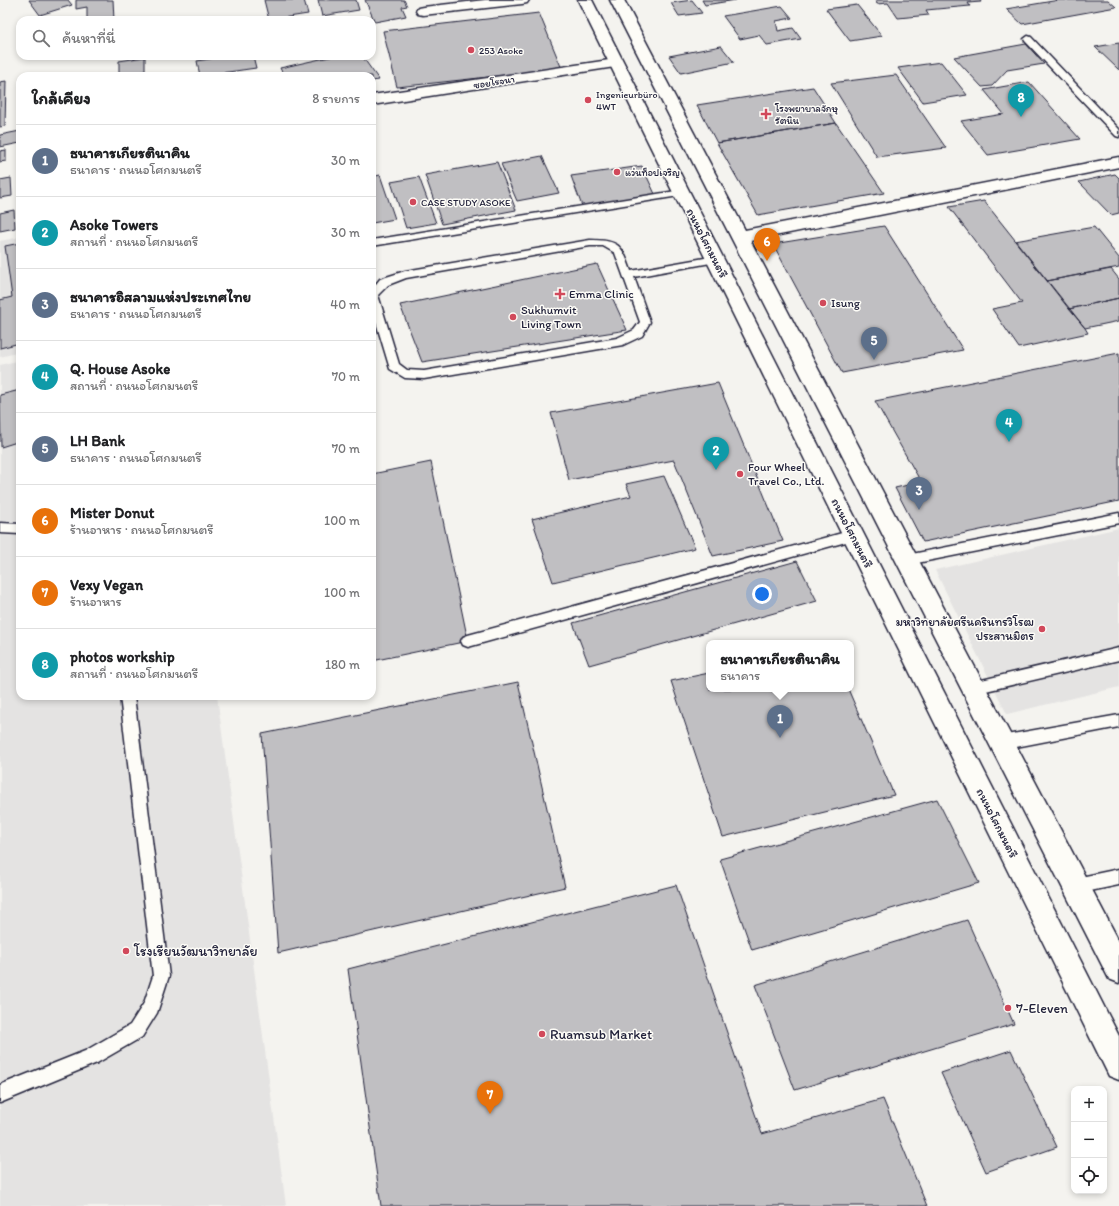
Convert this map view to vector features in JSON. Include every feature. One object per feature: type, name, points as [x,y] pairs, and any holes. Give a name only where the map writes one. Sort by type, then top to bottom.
[{"type":"main road","points":[[423,12],[522,0]]},
{"type":"main road","name":"ถนนอโศกมนตรี","points":[[585,0],[1119,1066]]},
{"type":"main road","points":[[617,0],[1119,969]]},
{"type":"main road","name":"ซอยโรจนา","points":[[376,99],[616,63]]},
{"type":"main road","points":[[740,237],[1119,162]]},
{"type":"lane","points":[[1028,39],[1117,129]]},
{"type":"lane","points":[[376,242],[682,193]]},
{"type":"lane","points":[[376,291],[384,282],[405,275],[590,243],[605,243],[619,251],[645,322],[638,332],[619,342],[424,375],[405,374],[394,366],[376,304]]},
{"type":"lane","points":[[628,275],[716,259]]},
{"type":"lane","points":[[907,560],[1119,518]]},
{"type":"lane","points":[[0,528],[16,529]]},
{"type":"lane","points":[[468,641],[853,535]]},
{"type":"lane","points":[[973,688],[1119,654]]},
{"type":"lane","points":[[0,1094],[92,1057],[136,1031],[153,1001],[161,976],[133,756],[128,700]]},
{"type":"lane","points":[[1001,743],[1119,721]]},
{"type":"lane","points":[[1076,886],[1119,877]]},
{"type":"shaded area","points":[[16,238],[16,353],[0,357],[0,241]]},
{"type":"shaded area","name":"โรงเรียนวัฒนาวิทยาลัย","points":[[16,361],[16,700],[218,700],[286,1206],[0,1206],[0,365]]},
{"type":"shaded area","name":"มหาวิทยาลัยศรีนครินทรวิโรฒ ประสานมิตร","points":[[1119,528],[1119,687],[1007,714],[935,570]]},
{"type":"building","points":[[29,0],[68,0],[72,5],[40,15]]},
{"type":"building","points":[[76,0],[113,0],[114,16],[87,16],[87,7],[76,9]]},
{"type":"building","points":[[264,0],[304,0],[308,14],[295,16],[268,16]]},
{"type":"building","points":[[318,0],[356,0],[359,10],[322,16]]},
{"type":"building","points":[[365,0],[404,0],[407,6],[402,7],[406,16],[376,22],[376,16],[372,16]]},
{"type":"building","points":[[692,0],[702,13],[679,16],[671,3]]},
{"type":"building","points":[[702,0],[736,0],[705,5]]},
{"type":"building","points":[[875,0],[980,0],[981,2],[968,3],[970,6],[926,10],[929,15],[898,18],[888,3],[877,4]]},
{"type":"building","points":[[1059,0],[1108,0],[1116,7],[1022,24],[1006,9]]},
{"type":"building","points":[[857,5],[882,36],[850,41],[826,9]]},
{"type":"building","points":[[782,6],[792,18],[776,21],[778,31],[793,28],[801,39],[767,45],[759,35],[740,39],[723,16]]},
{"type":"building","name":"253 Asoke","points":[[539,13],[562,69],[397,87],[383,31]]},
{"type":"building","points":[[1119,43],[1119,70],[1095,47]]},
{"type":"building","points":[[1026,44],[1044,64],[1007,70],[992,86],[982,87],[954,57]]},
{"type":"building","points":[[721,46],[734,62],[681,73],[669,56]]},
{"type":"building","points":[[145,60],[145,71],[119,72],[119,61]]},
{"type":"building","points":[[254,60],[256,68],[228,72],[199,72],[197,61]]},
{"type":"building","points":[[316,60],[365,60],[373,72],[282,72],[280,68]]},
{"type":"building","points":[[941,62],[967,95],[923,102],[898,68]]},
{"type":"building","points":[[896,75],[946,148],[877,157],[831,83]]},
{"type":"building","points":[[6,81],[5,126],[0,127],[0,82]]},
{"type":"building","points":[[1029,82],[1080,139],[988,155],[961,121],[1004,114],[984,90]]},
{"type":"building","name":"โรงพยาบาลจักษุ รัตนิน","points":[[813,87],[836,123],[717,143],[697,105]]},
{"type":"building","points":[[836,123],[884,193],[758,215],[717,143]]},
{"type":"building","points":[[16,132],[16,144],[0,147],[0,135]]},
{"type":"building","points":[[6,150],[6,161],[0,162],[0,151]]},
{"type":"building","points":[[542,156],[559,193],[517,201],[501,164]]},
{"type":"building","points":[[497,162],[516,210],[442,224],[425,175]]},
{"type":"building","points":[[642,166],[655,194],[582,206],[571,176]]},
{"type":"building","points":[[1115,174],[1119,178],[1119,213],[1111,215],[1079,182]]},
{"type":"building","points":[[380,175],[395,219],[376,222],[376,176]]},
{"type":"building","name":"CASE STUDY ASOKE","points":[[419,177],[436,223],[406,228],[391,182]]},
{"type":"building","points":[[11,178],[12,196],[0,198],[0,180]]},
{"type":"building","points":[[984,201],[1088,333],[1019,348],[992,309],[1022,303],[949,207]]},
{"type":"building","points":[[14,210],[15,228],[0,231],[0,213]]},
{"type":"building","points":[[884,226],[963,350],[842,373],[773,244]]},
{"type":"building","points":[[1094,227],[1119,258],[1119,267],[1047,281],[1015,241]]},
{"type":"building","points":[[16,244],[16,344],[0,348],[0,300],[12,297],[5,246]]},
{"type":"building","name":"Sukhumvit Living Town","points":[[597,264],[627,330],[422,362],[400,305]]},
{"type":"building","points":[[1111,269],[1119,279],[1119,298],[1069,309],[1047,281]]},
{"type":"building","points":[[1119,298],[1119,321],[1085,328],[1069,309]]},
{"type":"building","points":[[1119,353],[1119,501],[923,542],[895,488],[921,482],[875,401]]},
{"type":"building","points":[[718,383],[783,541],[713,556],[674,460],[569,480],[551,413]]},
{"type":"building","points":[[16,391],[16,442],[1,447],[0,395]]},
{"type":"building","points":[[431,462],[468,641],[376,660],[376,473]]},
{"type":"building","points":[[664,476],[695,548],[553,582],[532,519],[631,496],[626,484]]},
{"type":"building","points":[[797,561],[817,601],[589,665],[573,623]]},
{"type":"building","points":[[706,674],[706,692],[849,692],[894,795],[723,837],[671,681]]},
{"type":"building","points":[[518,682],[565,887],[278,953],[262,734]]},
{"type":"building","points":[[937,799],[979,883],[752,950],[720,859]]},
{"type":"building","name":"Ruamsub Market","points":[[676,885],[762,1134],[883,1099],[927,1206],[381,1206],[348,969]]},
{"type":"building","points":[[967,920],[1014,1024],[795,1090],[755,985]]},
{"type":"building","points":[[1011,1050],[1057,1147],[986,1172],[941,1073]]},
{"type":"place","name":"253 Asoke","points":[[471,50]]},
{"type":"place","name":"Ingenieurbüro 4WT","points":[[588,100]]},
{"type":"place","name":"โรงพยาบาลจักษุ รัตนิน","points":[[766,114]]},
{"type":"place","name":"photos workship","points":[[1021,117]]},
{"type":"place","name":"แว่นท็อปเจริญ","points":[[617,172]]},
{"type":"place","name":"CASE STUDY ASOKE","points":[[413,202]]},
{"type":"place","name":"Mister Donut","points":[[767,261]]},
{"type":"place","name":"Emma Clinic","points":[[560,294]]},
{"type":"place","name":"Isung","points":[[823,303]]},
{"type":"place","name":"Sukhumvit Living Town","points":[[513,317]]},
{"type":"place","name":"LH Bank","points":[[874,360]]},
{"type":"place","name":"Q. House Asoke","points":[[1009,442]]},
{"type":"place","name":"Asoke Towers","points":[[716,470]]},
{"type":"place","name":"Four Wheel Travel Co., Ltd.","points":[[740,474]]},
{"type":"place","name":"ธนาคารอิสลามแห่งประเทศไทย","points":[[919,510]]},
{"type":"place","name":"มหาวิทยาลัยศรีนครินทรวิโรฒ ประสานมิตร","points":[[1042,629]]},
{"type":"place","name":"ธนาคารเกียรตินาคิน","points":[[780,738]]},
{"type":"place","name":"โรงเรียนวัฒนาวิทยาลัย","points":[[126,951]]},
{"type":"place","name":"7-Eleven","points":[[1008,1008]]},
{"type":"place","name":"Ruamsub Market","points":[[542,1034]]},
{"type":"place","name":"Vexy Vegan","points":[[490,1114]]}]
